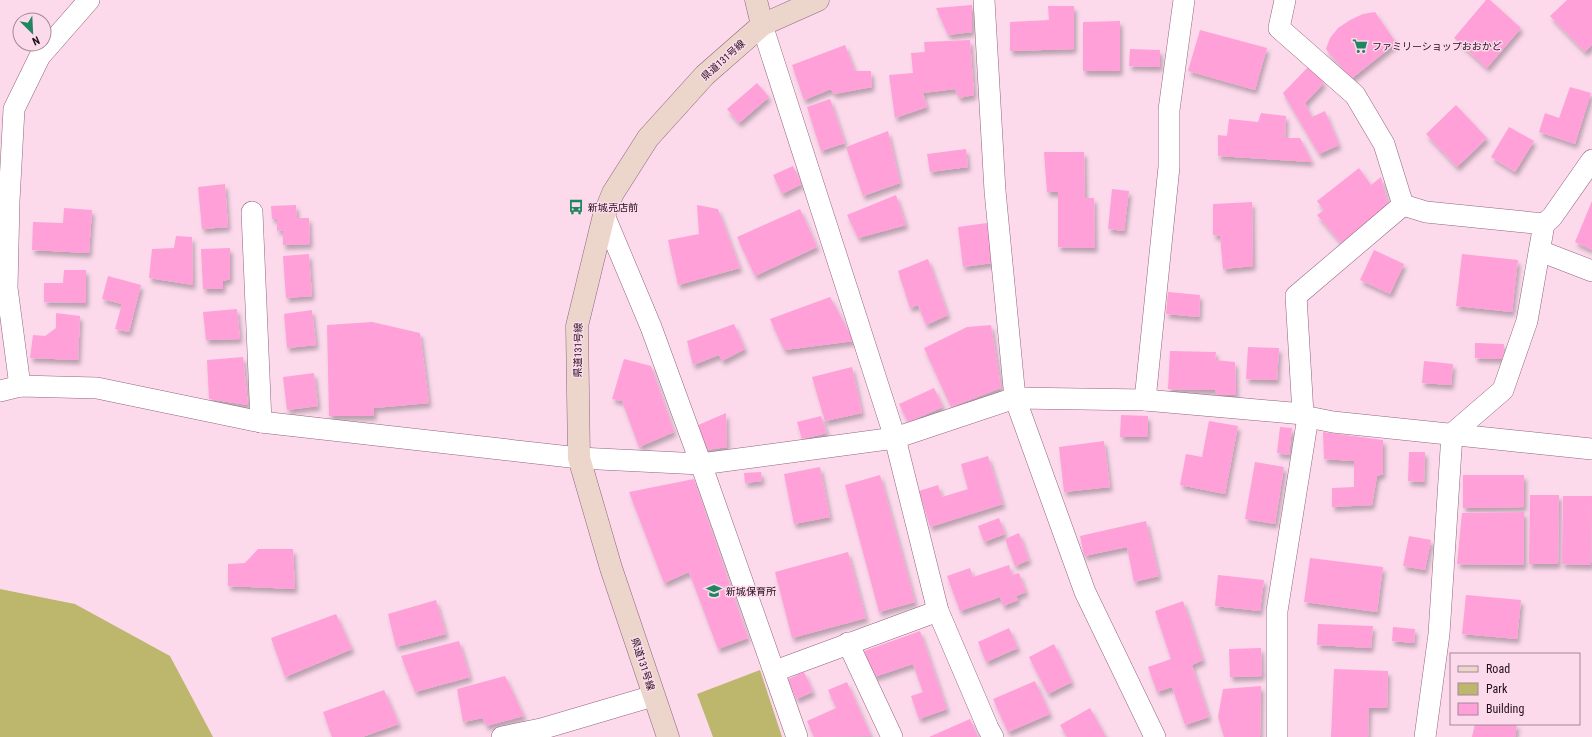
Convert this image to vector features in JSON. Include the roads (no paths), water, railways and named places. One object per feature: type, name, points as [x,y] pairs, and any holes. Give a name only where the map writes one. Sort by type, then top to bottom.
[{"type":"main road","points":[[756,0],[762,25]]},
{"type":"main road","name":"県道131号線","points":[[668,737],[611,568],[578,458],[576,326],[604,215],[613,193],[648,138],[705,75],[762,25],[818,0]]},
{"type":"street","points":[[89,0],[40,56],[14,109],[6,288],[10,388],[97,388],[261,422],[578,458],[701,464],[895,438],[1015,398],[1146,400],[1306,416],[1333,422],[1592,449]]},
{"type":"street","points":[[984,0],[995,191],[1015,398],[1086,592],[1155,737]]},
{"type":"street","points":[[1146,400],[1169,167],[1169,110],[1184,0]]},
{"type":"street","points":[[1285,0],[1279,28],[1355,95],[1384,144],[1403,205]]},
{"type":"street","points":[[762,25],[895,438],[938,611],[993,737]]},
{"type":"street","points":[[1425,737],[1440,634],[1452,434],[1503,390],[1527,321],[1544,224],[1552,217],[1592,160]]},
{"type":"street","points":[[1403,205],[1426,212],[1544,224]]},
{"type":"street","points":[[1277,737],[1277,611],[1306,416],[1296,296],[1403,205]]},
{"type":"street","points":[[252,212],[261,422]]},
{"type":"street","points":[[604,215],[651,327],[775,671],[797,737]]},
{"type":"street","points":[[1540,251],[1592,271]]},
{"type":"street","points":[[775,671],[938,611]]},
{"type":"street","points":[[848,643],[892,737]]},
{"type":"street","points":[[502,737],[541,729],[653,696]]},
{"type":"place","name":"ファミリーショップおおかど","points":[[1360,46]]},
{"type":"place","name":"新城売店前","points":[[576,207]]},
{"type":"place","name":"新城保育所","points":[[714,591]]}]
